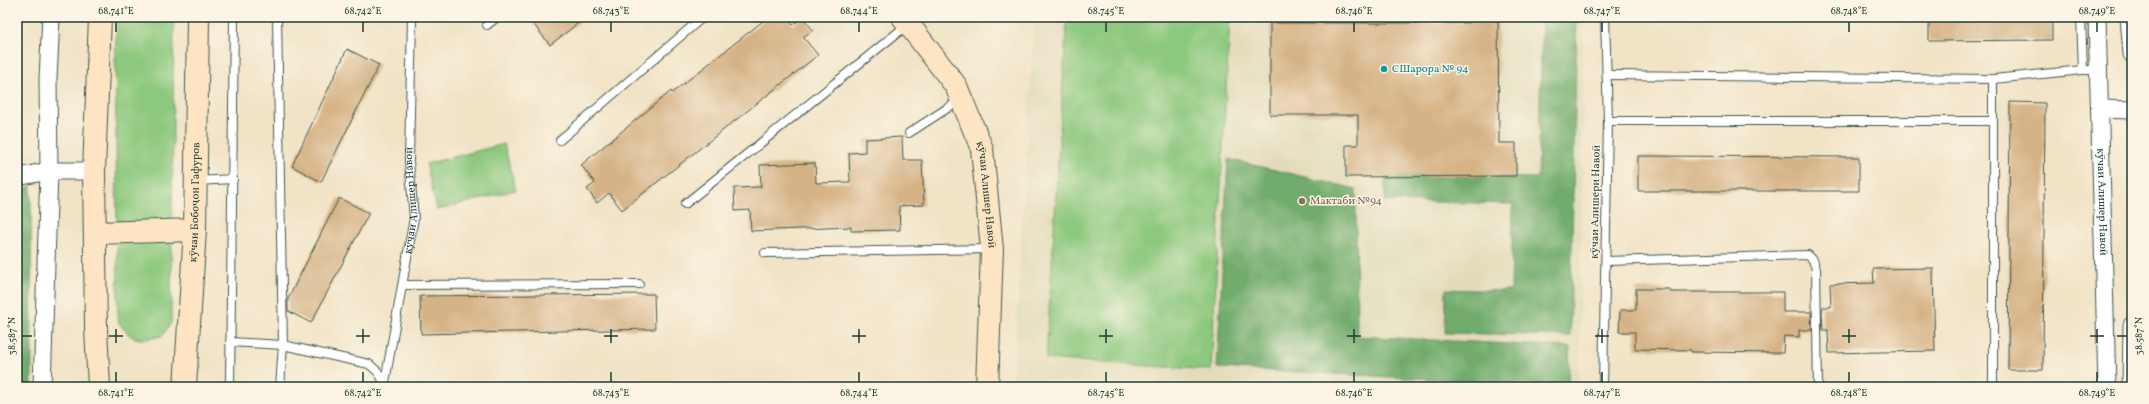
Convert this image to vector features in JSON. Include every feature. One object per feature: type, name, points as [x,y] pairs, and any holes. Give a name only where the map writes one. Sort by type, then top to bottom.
[{"type":"main road","points":[[99,387],[94,171],[100,17]]},
{"type":"main road","name":"кӯчаи Бобоҷон Гафуров","points":[[185,387],[195,230],[198,17]]},
{"type":"main road","name":"кӯчаи Алишер Навоӣ","points":[[909,19],[956,86],[960,100],[982,149],[992,249],[987,387]]},
{"type":"main road","points":[[95,233],[195,230]]},
{"type":"street","points":[[42,387],[49,171],[48,79],[51,17]]},
{"type":"street","name":"кӯчаи Алишер Навоӣ","points":[[2097,17],[2091,70],[2100,109],[2107,387]]},
{"type":"street","points":[[2130,23],[2132,54]]},
{"type":"street","points":[[2100,109],[2132,110]]},
{"type":"street","points":[[17,177],[49,171],[94,171]]},
{"type":"street","points":[[2131,376],[2132,325]]},
{"type":"lane","points":[[230,387],[234,17]]},
{"type":"lane","points":[[277,17],[283,345],[280,387]]},
{"type":"lane","name":"кӯчаи Алишер Навоӣ","points":[[386,384],[414,218],[409,161],[412,17]]},
{"type":"lane","points":[[487,25],[497,17]]},
{"type":"lane","points":[[560,140],[703,17]]},
{"type":"lane","name":"кӯчаи Алишери Навоӣ","points":[[1604,387],[1608,121],[1608,74],[1605,17]]},
{"type":"lane","name":"кӯчаи Алишер Навоӣ","points":[[2081,17],[2091,70]]},
{"type":"lane","name":"кӯчаи Алишер Навоӣ","points":[[685,204],[909,19]]},
{"type":"lane","points":[[1608,74],[1993,79],[2091,70]]},
{"type":"lane","points":[[1993,79],[1993,387]]},
{"type":"lane","points":[[909,133],[960,100]]},
{"type":"lane","points":[[1608,121],[1993,121]]},
{"type":"lane","points":[[196,181],[233,179]]},
{"type":"lane","points":[[765,253],[992,249]]},
{"type":"lane","points":[[1606,261],[1808,255],[1813,260],[1816,269],[1818,387]]},
{"type":"lane","points":[[403,285],[639,284]]},
{"type":"lane","name":"кӯчаи Алишер Навоӣ","points":[[230,342],[283,345],[369,364],[386,384]]},
{"type":"shaded area","name":"Мактаби №94","points":[[1037,17],[1584,17],[1579,387],[1202,387],[1013,379],[1034,23]]},
{"type":"green space","points":[[117,17],[174,17],[171,323],[162,336],[147,339],[131,336],[118,321],[115,53]]},
{"type":"green space","points":[[1067,17],[1230,17],[1211,370],[1046,359]]},
{"type":"green space","points":[[1542,17],[1577,17],[1570,336],[1445,333],[1446,289],[1511,291],[1513,204],[1385,201],[1385,175],[1538,178]]},
{"type":"green space","points":[[504,144],[516,190],[437,210],[426,164]]},
{"type":"green space","points":[[1228,159],[1356,189],[1357,336],[1570,347],[1568,386],[1217,368]]},
{"type":"green space","points":[[31,186],[32,387],[20,387],[17,341],[17,191]]},
{"type":"building","points":[[528,17],[586,17],[550,45]]},
{"type":"building","points":[[768,17],[787,17],[793,25],[802,17],[813,30],[803,37],[818,55],[622,210],[609,193],[597,203],[587,189],[595,183],[581,165],[671,91],[672,93]]},
{"type":"building","name":"СШарора № 94","points":[[1469,17],[1498,17],[1499,143],[1516,143],[1516,176],[1346,177],[1346,145],[1358,145],[1358,115],[1270,115],[1270,23],[1469,23]]},
{"type":"building","points":[[1929,17],[2052,17],[2052,40],[1929,41]]},
{"type":"building","points":[[347,49],[379,65],[321,182],[292,166]]},
{"type":"building","points":[[2010,102],[2045,103],[2043,370],[2008,370]]},
{"type":"building","points":[[902,137],[903,160],[922,160],[924,205],[899,206],[900,230],[851,231],[851,227],[751,231],[750,210],[735,211],[734,188],[761,187],[760,165],[815,163],[816,183],[850,182],[849,153],[865,152],[865,139]]},
{"type":"building","points":[[1638,156],[1859,157],[1859,191],[1638,191]]},
{"type":"building","points":[[339,198],[369,213],[311,323],[288,311],[288,299]]},
{"type":"building","points":[[1933,268],[1935,351],[1829,353],[1828,330],[1823,330],[1822,312],[1823,307],[1831,307],[1830,284],[1874,283],[1873,269]]},
{"type":"building","points":[[1636,289],[1670,289],[1670,292],[1783,292],[1783,312],[1811,312],[1812,330],[1799,330],[1799,337],[1784,336],[1783,353],[1691,352],[1691,350],[1635,349],[1635,332],[1619,332],[1620,310],[1636,310]]},
{"type":"building","points":[[654,294],[655,329],[421,334],[420,296]]},
{"type":"place","name":"СШарора № 94","points":[[1384,69]]},
{"type":"place","name":"Мактаби №94","points":[[1302,201]]}]
